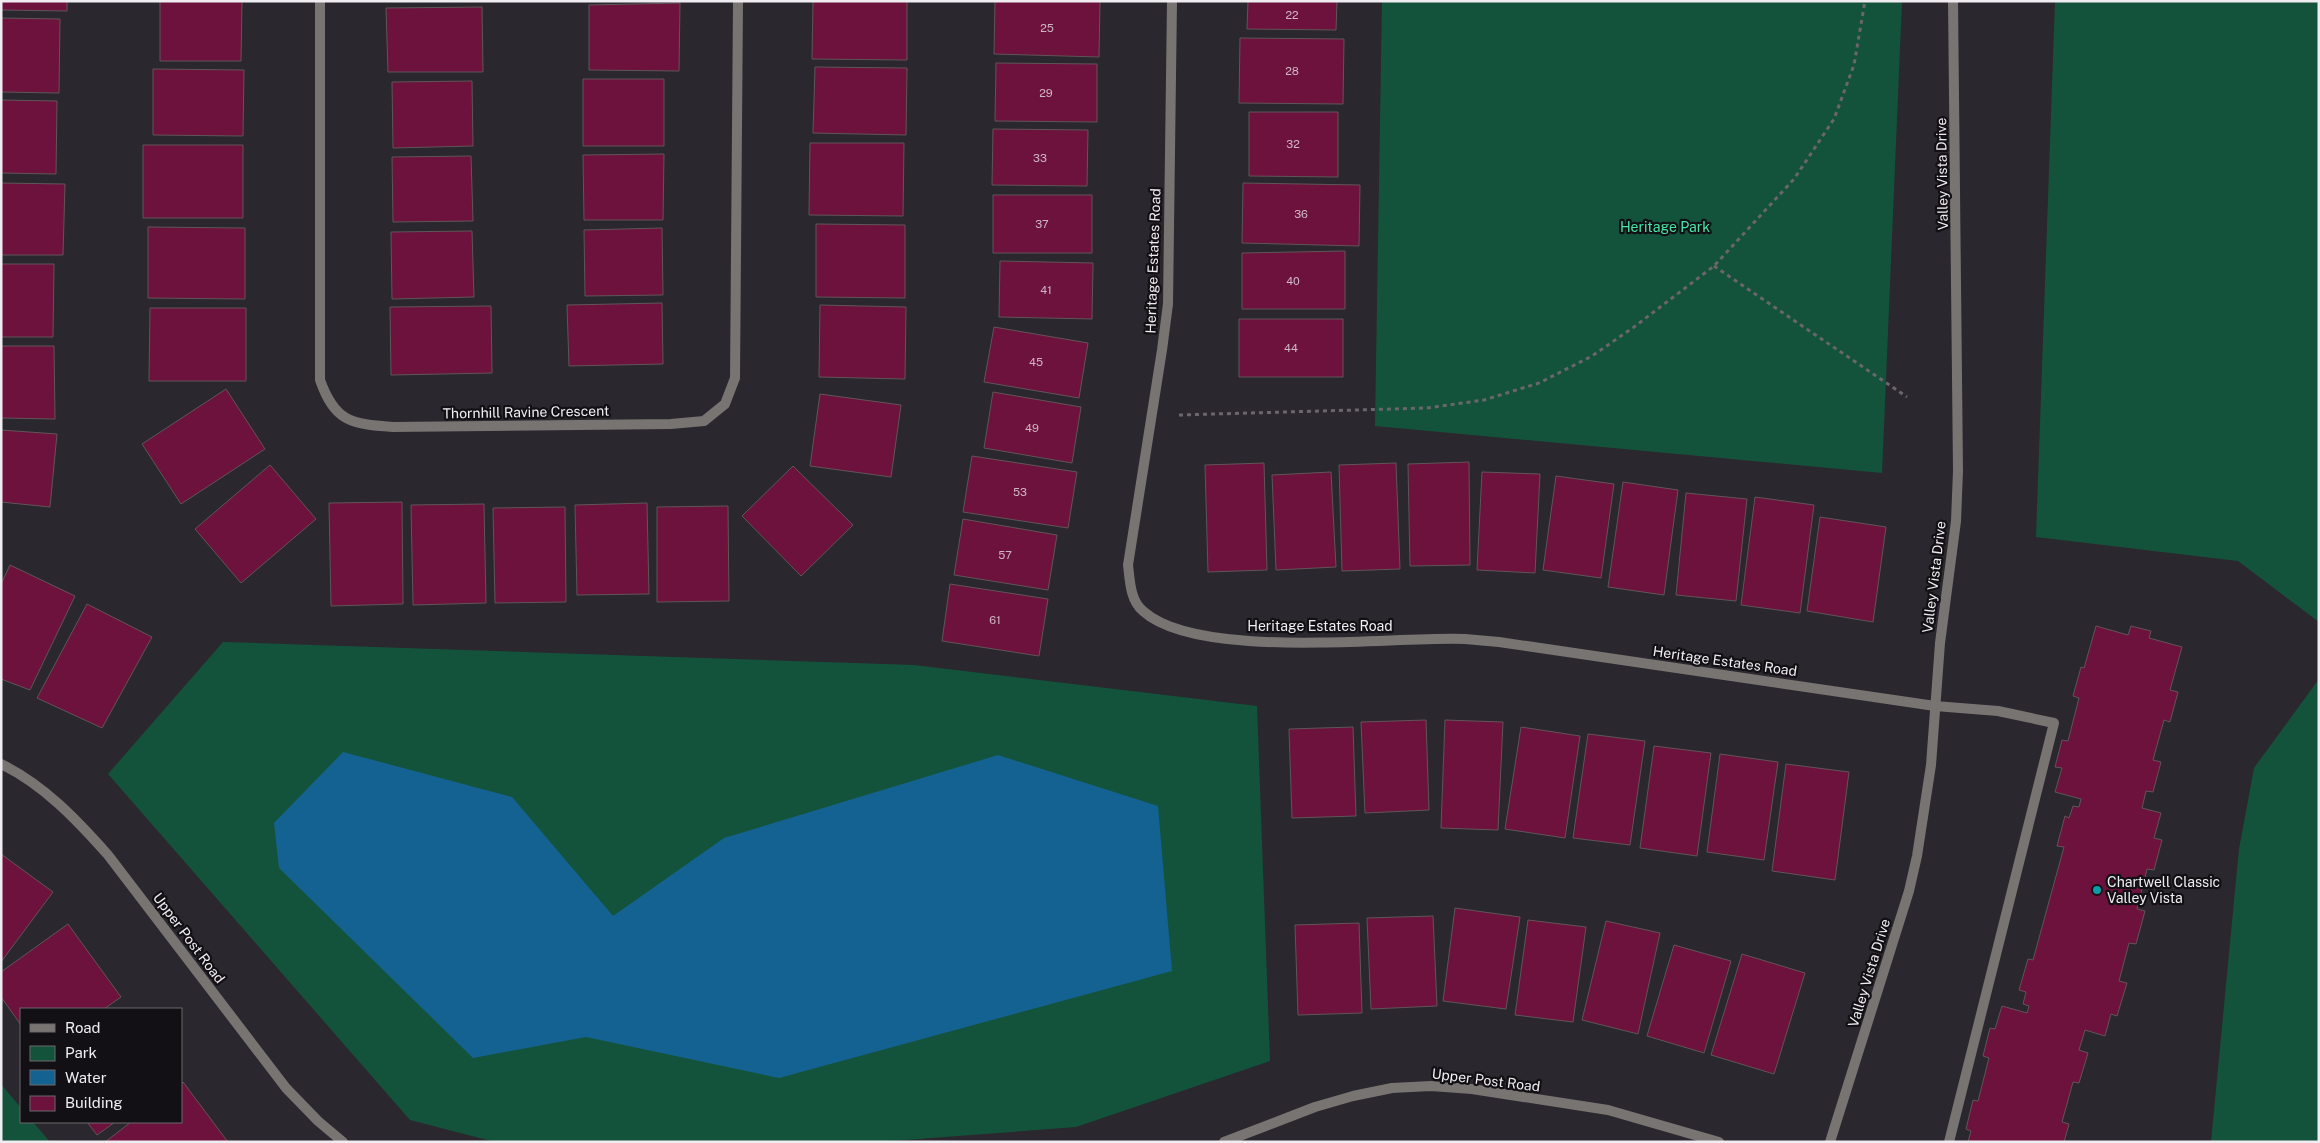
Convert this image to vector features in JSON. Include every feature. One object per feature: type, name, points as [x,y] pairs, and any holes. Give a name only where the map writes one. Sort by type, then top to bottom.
[{"type":"street","name":"Thornhill Ravine Crescent","points":[[320,1],[320,380],[328,402],[342,417],[370,426],[393,427],[671,424],[704,421],[725,404],[735,378],[738,1]]},
{"type":"street","name":"Heritage Estates Road","points":[[1172,1],[1168,304],[1128,565],[1131,593],[1141,610],[1162,624],[1194,633],[1238,640],[1275,642],[1464,639],[1499,642],[1936,706],[1998,711],[2054,723],[1949,1142]]},
{"type":"street","name":"Valley Vista Drive","points":[[1830,1142],[1909,891],[1917,856],[1931,765],[1940,643],[1956,521],[1958,470],[1954,1]]},
{"type":"street","name":"Upper Post Road","points":[[1,764],[18,772],[52,797],[81,824],[108,855],[286,1088],[318,1121],[343,1142]]},
{"type":"street","name":"Upper Post Road","points":[[1224,1142],[1315,1107],[1353,1096],[1392,1088],[1431,1086],[1472,1089],[1608,1110],[1719,1142]]},
{"type":"path","points":[[1179,416],[1427,408],[1484,400],[1539,383],[1592,356],[1634,327],[1714,266],[1794,179],[1834,119],[1854,65],[1865,1]]},
{"type":"path","points":[[1714,266],[1907,397]]},
{"type":"green space","name":"Heritage Park","points":[[1382,1],[1902,1],[1882,473],[1375,426]]},
{"type":"green space","points":[[2055,1],[2319,1],[2319,622],[2238,561],[2036,537]]},
{"type":"green space","points":[[223,642],[914,665],[1257,706],[1270,1061],[1076,1127],[878,1142],[495,1142],[410,1120],[108,774]]},
{"type":"green space","points":[[2319,679],[2319,1142],[2211,1142],[2239,849],[2254,768]]},
{"type":"green space","points":[[1,1084],[20,1107],[20,1123],[34,1123],[50,1142],[1,1142]]},
{"type":"water","points":[[343,752],[512,797],[613,916],[724,838],[998,755],[1158,806],[1172,971],[779,1078],[586,1037],[473,1058],[279,868],[274,823]]},
{"type":"building","points":[[1,1],[67,1],[67,11],[1,10]]},
{"type":"building","points":[[160,1],[242,1],[241,61],[160,61]]},
{"type":"building","points":[[813,1],[907,1],[907,60],[812,59]]},
{"type":"building","points":[[995,1],[1100,1],[1099,57],[994,54]]},
{"type":"building","points":[[1248,1],[1337,1],[1336,30],[1247,29]]},
{"type":"building","points":[[680,3],[679,71],[589,70],[589,5]]},
{"type":"building","points":[[482,7],[483,72],[388,72],[386,8]]},
{"type":"building","points":[[1,18],[60,19],[59,93],[1,92]]},
{"type":"building","points":[[1240,38],[1344,39],[1343,104],[1239,103]]},
{"type":"building","points":[[996,63],[1097,64],[1097,122],[995,121]]},
{"type":"building","points":[[815,67],[907,68],[906,135],[813,133]]},
{"type":"building","points":[[153,69],[244,70],[243,136],[153,135]]},
{"type":"building","points":[[583,79],[664,79],[664,146],[583,146]]},
{"type":"building","points":[[472,81],[473,146],[393,148],[392,82]]},
{"type":"building","points":[[1,100],[57,101],[56,174],[1,173]]},
{"type":"building","points":[[1249,112],[1338,112],[1338,177],[1249,176]]},
{"type":"building","points":[[993,129],[1088,130],[1087,186],[992,185]]},
{"type":"building","points":[[810,143],[904,143],[903,216],[809,215]]},
{"type":"building","points":[[143,145],[243,145],[243,218],[143,218]]},
{"type":"building","points":[[664,154],[663,220],[584,220],[583,155]]},
{"type":"building","points":[[471,156],[473,221],[393,222],[392,157]]},
{"type":"building","points":[[1,183],[65,184],[63,255],[1,255]]},
{"type":"building","points":[[1243,183],[1360,185],[1359,246],[1242,243]]},
{"type":"building","points":[[993,195],[1092,195],[1092,253],[993,253]]},
{"type":"building","points":[[816,224],[905,225],[905,298],[816,297]]},
{"type":"building","points":[[148,227],[245,228],[245,299],[148,298]]},
{"type":"building","points":[[662,228],[663,295],[585,296],[584,230]]},
{"type":"building","points":[[472,231],[474,297],[392,299],[391,232]]},
{"type":"building","points":[[1345,251],[1345,309],[1242,309],[1242,253]]},
{"type":"building","points":[[1000,261],[1093,263],[1092,319],[999,317]]},
{"type":"building","points":[[1,264],[54,264],[53,337],[1,337]]},
{"type":"building","points":[[662,303],[663,364],[569,366],[567,305]]},
{"type":"building","points":[[820,305],[906,307],[905,379],[819,377]]},
{"type":"building","points":[[491,306],[492,373],[391,375],[390,307]]},
{"type":"building","points":[[150,308],[246,308],[246,381],[149,381]]},
{"type":"building","points":[[1239,319],[1343,319],[1343,377],[1239,377]]},
{"type":"building","points":[[994,327],[1088,343],[1079,398],[984,382]]},
{"type":"building","points":[[1,346],[54,346],[55,419],[1,418]]},
{"type":"building","points":[[226,389],[265,449],[181,504],[142,444]]},
{"type":"building","points":[[993,392],[1081,407],[1072,463],[984,448]]},
{"type":"building","points":[[820,394],[901,405],[891,477],[810,466]]},
{"type":"building","points":[[1,430],[57,434],[50,507],[1,502]]},
{"type":"building","points":[[972,456],[1077,472],[1068,528],[963,512]]},
{"type":"building","points":[[1469,462],[1470,565],[1410,566],[1408,464]]},
{"type":"building","points":[[1264,463],[1267,570],[1208,572],[1205,465]]},
{"type":"building","points":[[1396,463],[1400,569],[1342,571],[1339,465]]},
{"type":"building","points":[[270,465],[316,519],[241,583],[195,529]]},
{"type":"building","points":[[793,466],[853,525],[801,576],[742,516]]},
{"type":"building","points":[[1331,472],[1336,567],[1276,570],[1272,475]]},
{"type":"building","points":[[1482,472],[1540,474],[1535,573],[1477,570]]},
{"type":"building","points":[[1556,476],[1614,484],[1601,578],[1543,570]]},
{"type":"building","points":[[1623,482],[1678,490],[1664,595],[1608,587]]},
{"type":"building","points":[[1686,493],[1747,499],[1736,601],[1676,595]]},
{"type":"building","points":[[1755,497],[1814,505],[1800,613],[1741,605]]},
{"type":"building","points":[[402,502],[403,604],[331,606],[329,503]]},
{"type":"building","points":[[647,503],[649,594],[577,595],[575,505]]},
{"type":"building","points":[[484,504],[486,603],[413,605],[411,505]]},
{"type":"building","points":[[728,506],[729,601],[657,602],[657,507]]},
{"type":"building","points":[[565,507],[566,602],[495,603],[493,508]]},
{"type":"building","points":[[1820,517],[1886,527],[1873,622],[1807,611]]},
{"type":"building","points":[[963,519],[1057,535],[1048,590],[954,575]]},
{"type":"building","points":[[10,565],[75,596],[30,690],[1,679],[1,584]]},
{"type":"building","points":[[950,584],[1048,599],[1039,656],[942,641]]},
{"type":"building","points":[[87,604],[152,637],[102,728],[37,698]]},
{"type":"building","name":"Chartwell Classic Valley Vista","points":[[2096,626],[2128,635],[2131,626],[2151,631],[2149,638],[2182,647],[2170,690],[2178,692],[2170,722],[2164,720],[2153,760],[2161,762],[2153,792],[2146,791],[2142,808],[2161,813],[2154,838],[2162,840],[2154,870],[2147,869],[2137,909],[2145,911],[2136,944],[2129,943],[2119,981],[2127,983],[2117,1016],[2111,1014],[2105,1036],[2085,1030],[2079,1050],[2088,1053],[2079,1083],[2073,1082],[2062,1122],[2069,1124],[2064,1142],[1968,1142],[1971,1131],[1966,1129],[1973,1100],[1978,1101],[1989,1058],[1983,1056],[1990,1028],[1995,1029],[2002,1006],[2027,1013],[2029,1006],[2023,1004],[2026,992],[2019,990],[2028,959],[2033,960],[2064,847],[2057,846],[2065,816],[2069,818],[2073,806],[2079,807],[2081,799],[2055,792],[2062,768],[2055,767],[2062,740],[2068,741],[2079,698],[2073,696],[2081,667],[2084,668]]},
{"type":"building","points":[[1426,720],[1429,810],[1365,813],[1361,722]]},
{"type":"building","points":[[1445,720],[1503,722],[1498,830],[1441,828]]},
{"type":"building","points":[[1353,727],[1356,816],[1292,818],[1289,729]]},
{"type":"building","points":[[1521,727],[1580,736],[1565,838],[1505,829]]},
{"type":"building","points":[[1588,734],[1645,741],[1630,845],[1573,838]]},
{"type":"building","points":[[1654,746],[1711,753],[1697,856],[1640,848]]},
{"type":"building","points":[[1720,754],[1778,762],[1764,860],[1707,852]]},
{"type":"building","points":[[1786,764],[1849,772],[1835,880],[1772,871]]},
{"type":"building","points":[[1,854],[53,892],[1,962]]},
{"type":"building","points":[[1455,908],[1520,917],[1506,1009],[1443,1001]]},
{"type":"building","points":[[1433,916],[1437,1006],[1371,1009],[1367,918]]},
{"type":"building","points":[[1528,920],[1586,927],[1573,1022],[1515,1015]]},
{"type":"building","points":[[1606,921],[1660,933],[1638,1034],[1582,1020]]},
{"type":"building","points":[[1359,923],[1362,1013],[1298,1015],[1295,925]]},
{"type":"building","points":[[68,924],[121,997],[105,1008],[20,1008],[20,1024],[1,997],[1,972]]},
{"type":"building","points":[[1674,945],[1731,961],[1704,1053],[1647,1036]]},
{"type":"building","points":[[1742,954],[1805,973],[1774,1074],[1711,1055]]},
{"type":"building","points":[[182,1083],[228,1142],[105,1142],[130,1123],[182,1123]]},
{"type":"building","points":[[88,1123],[114,1123],[97,1135]]},
{"type":"place","name":"Chartwell Classic Valley Vista","points":[[2097,890]]}]
